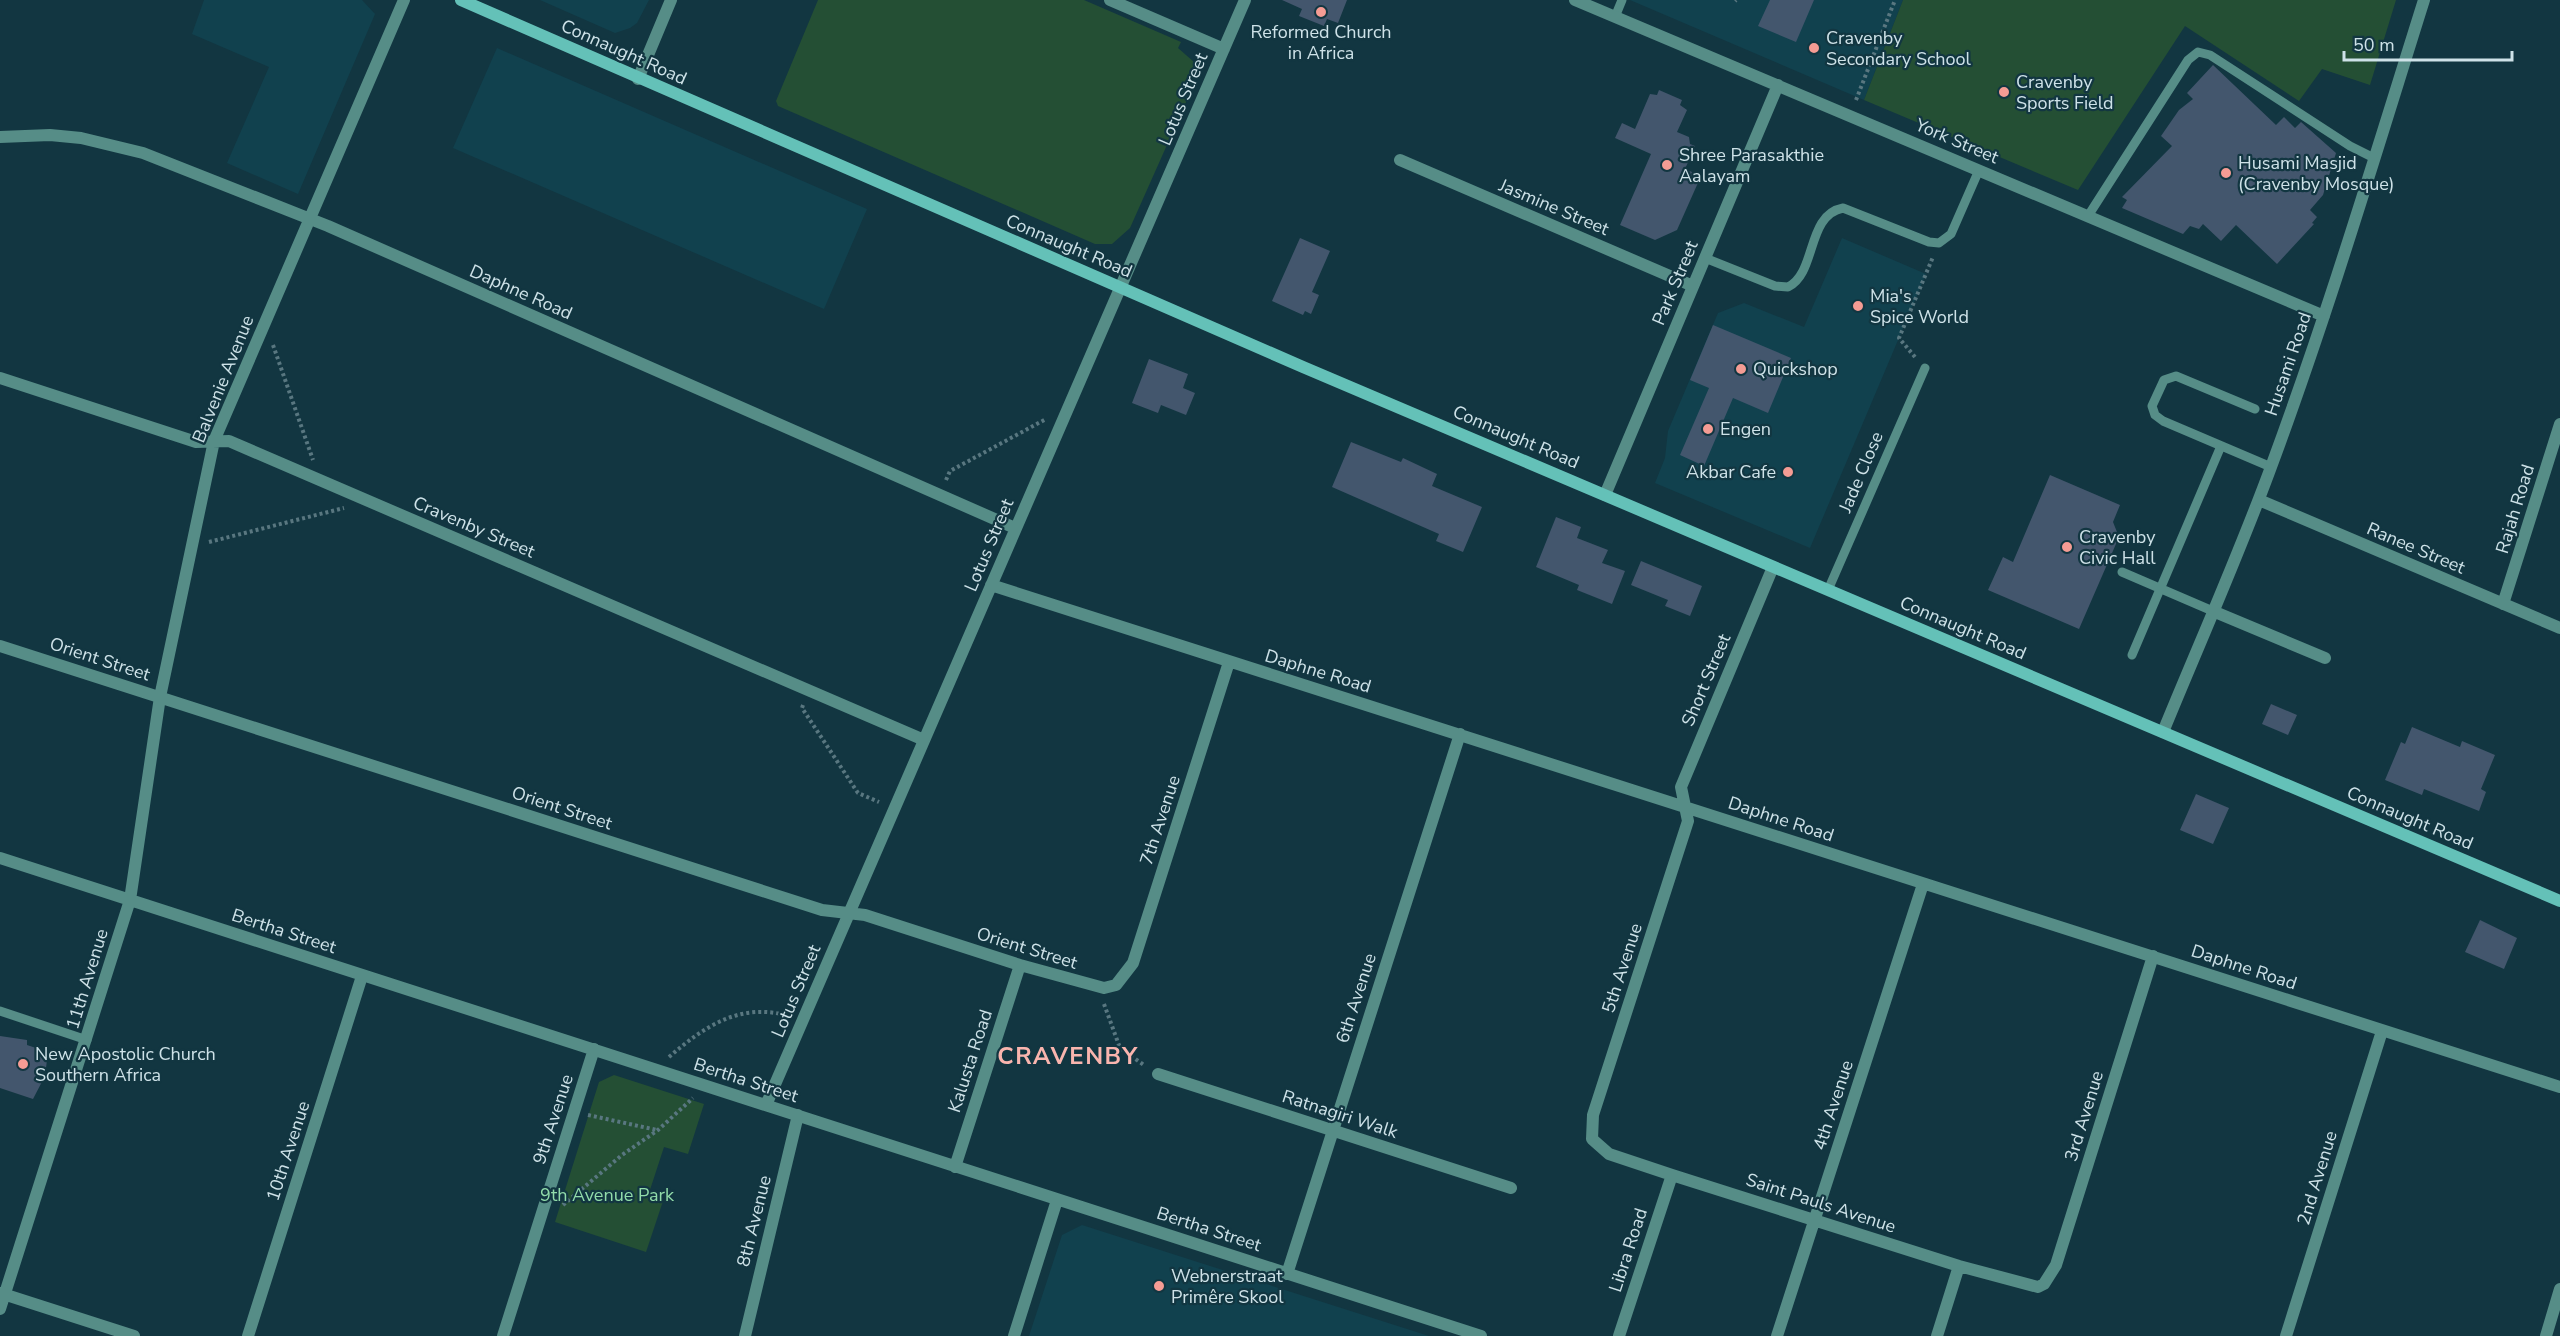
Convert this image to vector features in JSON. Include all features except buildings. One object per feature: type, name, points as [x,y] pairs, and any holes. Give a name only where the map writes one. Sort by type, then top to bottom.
[{"type":"street","name":"Balvenie Avenue","points":[[130,900],[160,697],[214,441],[404,0]]},
{"type":"street","name":"Connaught Road","points":[[461,0],[1120,287],[2560,901]]},
{"type":"street","points":[[638,79],[671,0]]},
{"type":"street","points":[[1110,0],[1224,49]]},
{"type":"street","name":"Lotus Street","points":[[766,1105],[1245,0]]},
{"type":"street","name":"York Street","points":[[1575,0],[2324,316]]},
{"type":"street","name":"Husami Road","points":[[2163,732],[2214,612],[2271,467],[2324,316],[2424,0]]},
{"type":"street","name":"Park Street","points":[[1605,495],[1778,85]]},
{"type":"street","name":"Daphne Road","points":[[0,137],[50,135],[112,144],[143,153],[309,219],[1016,528]]},
{"type":"street","name":"Jasmine Street","points":[[1400,160],[1693,286]]},
{"type":"street","name":"Cravenby Street","points":[[0,378],[196,442],[229,441],[924,740]]},
{"type":"street","name":"Rajah Road","points":[[2504,604],[2560,424]]},
{"type":"street","name":"Ranee Street","points":[[2259,500],[2560,628]]},
{"type":"street","name":"Short Street","points":[[1686,808],[1681,787],[1773,567]]},
{"type":"street","name":"Daphne Road","points":[[991,585],[2560,1086]]},
{"type":"street","points":[[2214,612],[2325,658]]},
{"type":"street","name":"Orient Street","points":[[0,646],[822,910],[885,921],[1020,966],[1092,987],[1104,988],[1116,985]]},
{"type":"street","name":"7th Avenue","points":[[1116,985],[1133,963],[1229,662]]},
{"type":"street","name":"6th Avenue","points":[[1287,1274],[1460,734]]},
{"type":"street","name":"5th Avenue","points":[[1592,1139],[1593,1115],[1688,821],[1686,808]]},
{"type":"street","name":"Bertha Street","points":[[0,858],[1481,1336]]},
{"type":"street","name":"4th Avenue","points":[[1778,1336],[1923,884]]},
{"type":"street","name":"11th Avenue","points":[[0,1309],[2,1294],[87,1040],[130,900]]},
{"type":"street","name":"3rd Avenue","points":[[2044,1284],[2056,1265],[2153,956]]},
{"type":"street","name":"Kalusta Road","points":[[955,1167],[1020,966]]},
{"type":"street","name":"10th Avenue","points":[[248,1336],[362,976]]},
{"type":"street","name":"2nd Avenue","points":[[2286,1336],[2382,1031]]},
{"type":"street","name":"9th Avenue","points":[[502,1336],[594,1049]]},
{"type":"street","name":"Ratnagiri Walk","points":[[1158,1074],[1511,1188]]},
{"type":"street","name":"8th Avenue","points":[[745,1336],[798,1115]]},
{"type":"street","name":"Saint Pauls Avenue","points":[[1592,1139],[1609,1154],[1672,1175],[2027,1286],[2044,1284]]},
{"type":"street","name":"Libra Road","points":[[1620,1336],[1672,1175]]},
{"type":"street","points":[[1014,1336],[1057,1200]]},
{"type":"street","points":[[1937,1336],[1959,1266]]},
{"type":"street","points":[[2546,1336],[2560,1289]]},
{"type":"street","points":[[2,1294],[134,1336]]},
{"type":"lane","points":[[1615,17],[1622,0]]},
{"type":"lane","points":[[2088,216],[2188,60],[2198,52],[2210,55],[2350,146],[2374,158]]},
{"type":"lane","points":[[1705,258],[1775,286],[1788,287],[1799,277],[1825,218],[1835,209],[1843,208],[1929,243],[1939,243],[1952,234],[1979,170]]},
{"type":"lane","name":"Jade Close","points":[[1828,590],[1925,368]]},
{"type":"lane","points":[[2255,409],[2176,376],[2164,380],[2153,402],[2155,415],[2271,467]]},
{"type":"lane","points":[[2132,655],[2221,446]]},
{"type":"lane","points":[[2122,572],[2214,612]]},
{"type":"lane","points":[[0,1011],[87,1040]]},
{"type":"path","points":[[1850,115],[1894,0]]},
{"type":"path","points":[[1925,368],[1899,338],[1939,243]]},
{"type":"path","points":[[265,321],[320,480]]},
{"type":"path","points":[[940,495],[950,471],[1046,419],[1060,424]]},
{"type":"path","points":[[193,540],[212,543],[336,512],[363,499]]},
{"type":"path","points":[[808,690],[802,708],[858,793],[894,809]]},
{"type":"path","points":[[1104,1006],[1120,1048],[1141,1064]]},
{"type":"path","points":[[655,1069],[693,1036],[738,1012],[782,1014],[803,1020]]},
{"type":"path","points":[[538,1224],[622,1155],[658,1130],[692,1100],[699,1083]]},
{"type":"path","points":[[574,1113],[658,1130]]},
{"type":"shaded area","points":[[204,0],[362,0],[375,14],[298,194],[227,163],[269,67],[192,34]]},
{"type":"shaded area","points":[[540,0],[649,0],[637,23],[615,33]]},
{"type":"shaded area","name":"Cravenby Secondary School","points":[[1630,0],[1903,0],[1864,100]]},
{"type":"shaded area","points":[[497,48],[867,209],[824,309],[453,148]]},
{"type":"shaded area","points":[[1842,238],[1926,274],[1810,548],[1655,483],[1665,458],[1668,431],[1718,313],[1744,303],[1804,327]]},
{"type":"shaded area","name":"Webnerstraat Primêre Skool","points":[[1082,1225],[1429,1336],[1029,1336],[1062,1235]]},
{"type":"green space","points":[[818,0],[1084,0],[1181,42],[1178,48],[1194,62],[1191,91],[1130,228],[1112,244],[1095,244],[778,106],[776,101]]},
{"type":"green space","name":"Cravenby Sports Field","points":[[1903,0],[2396,0],[2370,85],[2322,69],[2299,101],[2185,26],[2078,190],[1864,100]]},
{"type":"green space","name":"9th Avenue Park","points":[[614,1075],[704,1104],[688,1154],[664,1147],[648,1196],[663,1201],[646,1252],[555,1222],[599,1082]]},
{"type":"place","name":"Reformed Church in Africa","points":[[1321,12]]},
{"type":"place","name":"Cravenby Secondary School","points":[[1814,48]]},
{"type":"place","name":"Cravenby Sports Field","points":[[2004,92]]},
{"type":"place","name":"Shree Parasakthie Aalayam","points":[[1667,165]]},
{"type":"place","name":"Husami Masjid (Cravenby Mosque)","points":[[2226,173]]},
{"type":"place","name":"Mia's Spice World","points":[[1858,306]]},
{"type":"place","name":"Quickshop","points":[[1741,369]]},
{"type":"place","name":"Engen","points":[[1708,429]]},
{"type":"place","name":"Akbar Cafe","points":[[1788,472]]},
{"type":"place","name":"Cravenby Civic Hall","points":[[2067,547]]},
{"type":"place","name":"New Apostolic Church Southern Africa","points":[[23,1064]]},
{"type":"place","name":"Webnerstraat Primêre Skool","points":[[1159,1286]]},
{"type":"district","name":"CRAVENBY","points":[[1068,1056]]}]
